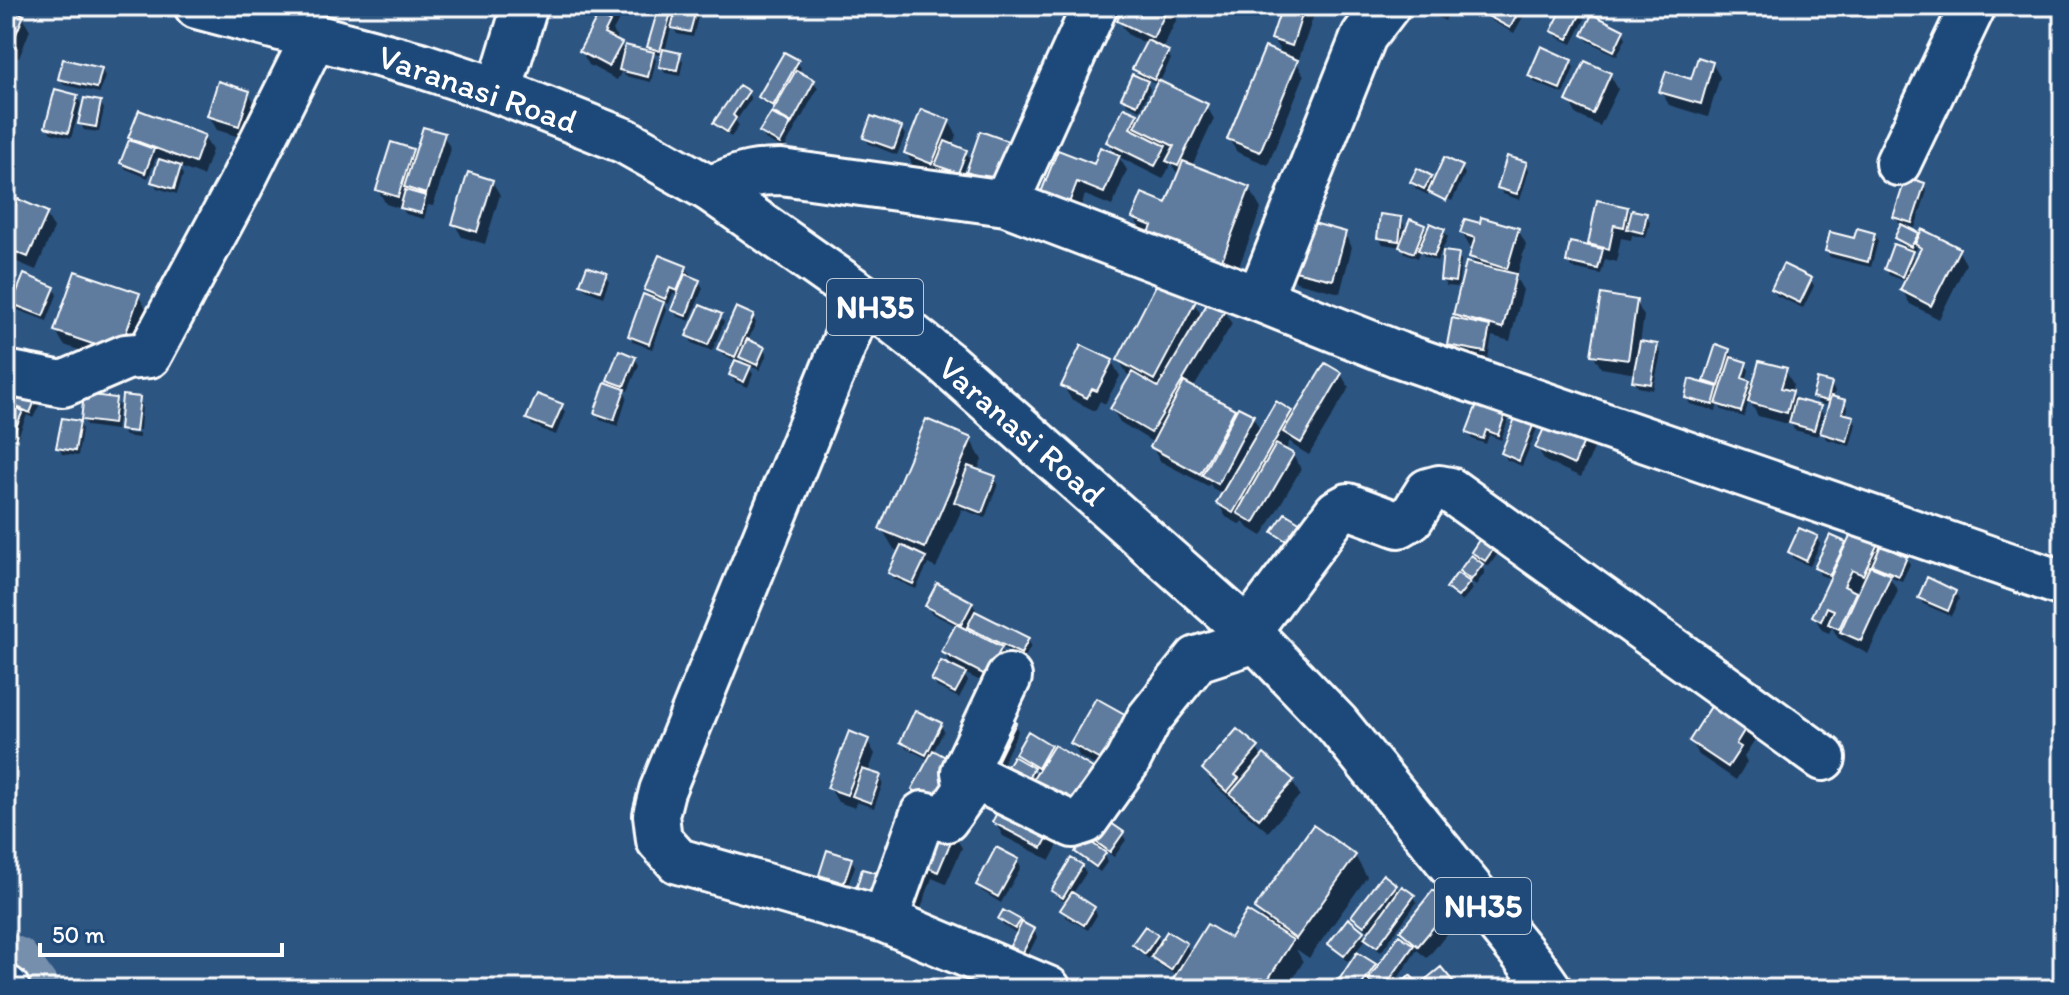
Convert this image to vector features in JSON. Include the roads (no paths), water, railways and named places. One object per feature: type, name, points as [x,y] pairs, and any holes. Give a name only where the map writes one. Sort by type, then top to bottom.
[{"type":"main road","name":"Varanasi Road","points":[[197,6],[420,65],[499,91],[625,141],[710,189],[863,297],[945,362],[1252,636],[1337,724],[1549,989]]},
{"type":"main road","points":[[499,91],[525,6]]},
{"type":"main road","points":[[1006,203],[1095,6]]},
{"type":"main road","points":[[1259,299],[1364,36],[1387,6]]},
{"type":"main road","points":[[1898,163],[1973,6]]},
{"type":"main road","points":[[6,373],[63,384],[126,357],[149,355],[240,186],[314,37]]},
{"type":"main road","points":[[710,189],[755,172],[781,172],[1006,203],[1397,354],[2063,584]]},
{"type":"main road","points":[[863,297],[667,776],[656,815],[659,840],[678,861],[885,920],[1048,989]]},
{"type":"main road","points":[[964,772],[1073,825],[1085,821],[1127,762],[1149,719],[1197,659],[1252,636],[1337,512],[1348,506],[1399,525],[1411,518],[1428,491],[1439,488],[1450,490],[1823,758]]},
{"type":"main road","points":[[885,920],[923,814],[946,819],[967,789],[964,772],[1009,677]]},
{"type":"waterway","points":[[6,950],[20,955],[44,989]]}]
